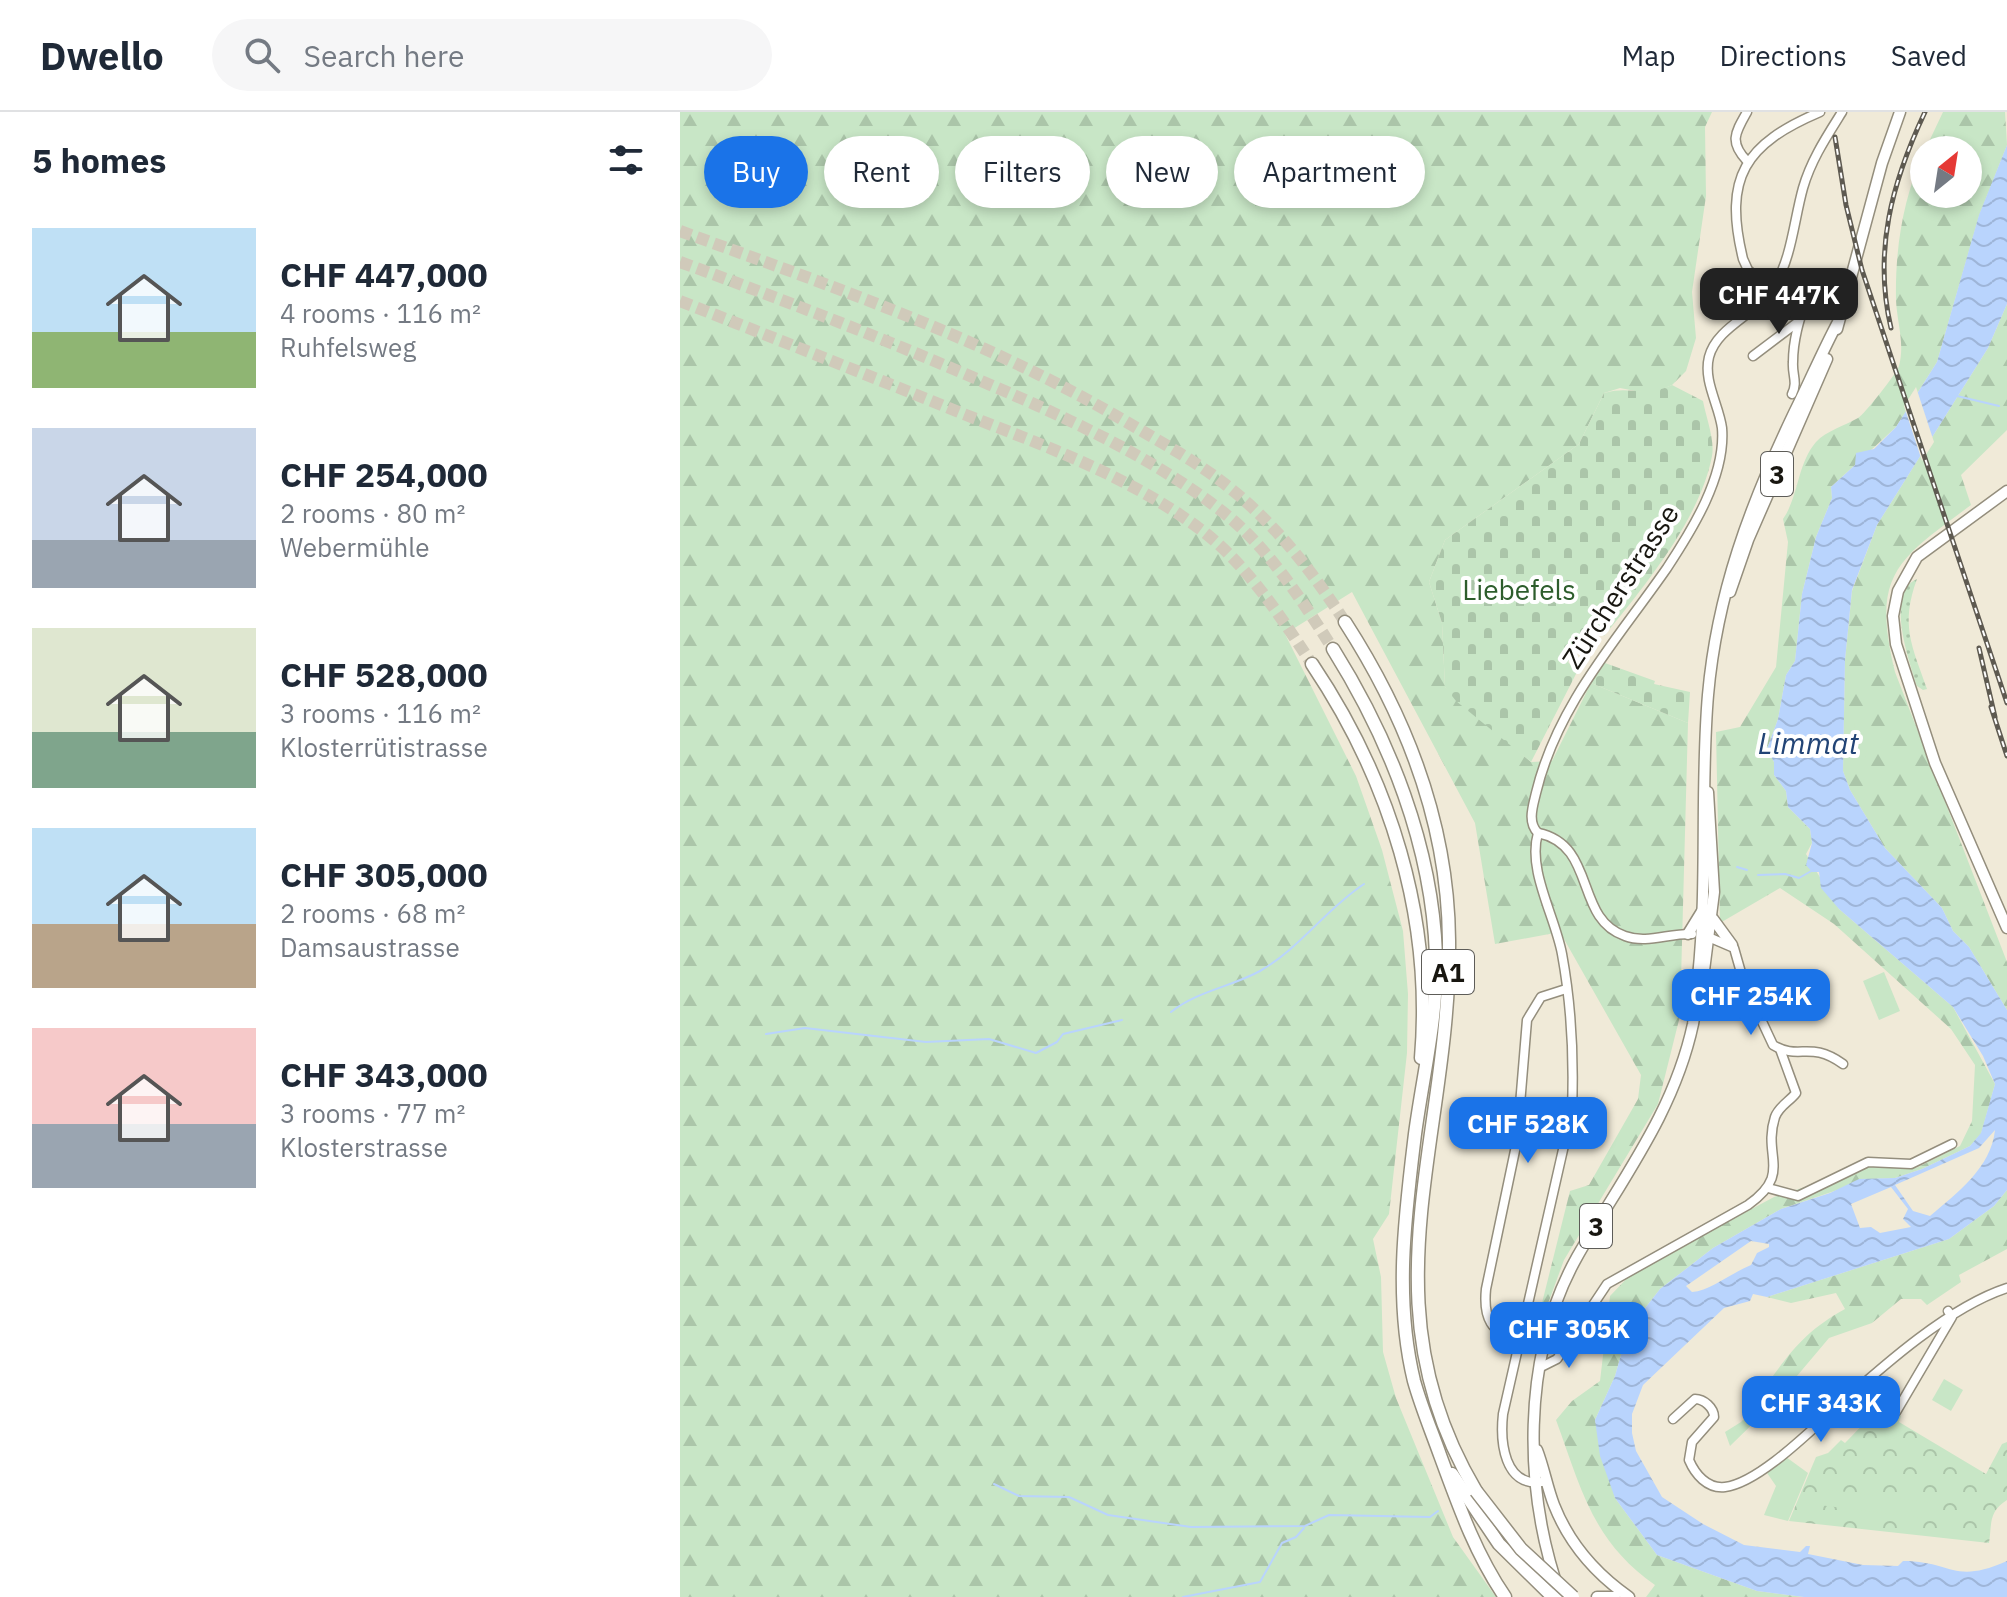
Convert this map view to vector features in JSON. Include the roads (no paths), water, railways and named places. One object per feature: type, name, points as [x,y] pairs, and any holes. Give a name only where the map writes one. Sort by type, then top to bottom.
[{"type":"highway","name":"A1","points":[[1345,622],[1384,688],[1411,747],[1431,808],[1444,870],[1448,977],[1420,1213],[1417,1304],[1423,1358],[1434,1401],[1450,1443],[1476,1491],[1521,1549],[1573,1597]]},
{"type":"highway","name":"A1","points":[[1333,649],[1366,705],[1392,763],[1415,831],[1427,883],[1436,977],[1427,1071],[1420,1099]]},
{"type":"highway","name":"A1","points":[[1312,664],[1370,766],[1407,876],[1422,978],[1420,1099],[1405,1230],[1403,1305],[1413,1378],[1440,1454],[1480,1519],[1512,1558],[1553,1597]]},
{"type":"highway","points":[[1440,1454],[1473,1539],[1505,1597]]},
{"type":"main road","name":"3","points":[[1707,936],[1708,695],[1728,574],[1752,505],[1838,322],[1900,112]]},
{"type":"main road","points":[[2007,491],[1917,557],[1898,591],[1893,616],[1896,644],[1935,763],[2007,928]]},
{"type":"main road","name":"3","points":[[1561,1597],[1547,1549],[1535,1483],[1539,1368],[1549,1321],[1566,1279],[1639,1158],[1666,1107],[1684,1058],[1697,1004],[1707,936],[1713,919],[1712,830],[1707,786]]},
{"type":"main road","points":[[1688,934],[1705,906]]},
{"type":"main road","points":[[1713,919],[1732,945]]},
{"type":"main road","name":"3","points":[[1536,1448],[1559,1517],[1576,1545],[1602,1575],[1629,1597]]},
{"type":"main road","points":[[1597,1597],[1615,1597]]},
{"type":"street","points":[[1747,112],[1733,136],[1735,148],[1747,161]]},
{"type":"street","points":[[1797,112],[1808,117]]},
{"type":"street","points":[[1772,291],[1748,270],[1740,248],[1738,179],[1747,161],[1774,133],[1820,112]]},
{"type":"street","name":"Zürcherstrasse","points":[[1535,1483],[1521,1479],[1509,1466],[1501,1438],[1503,1414],[1571,1118],[1573,1080],[1566,989],[1557,934],[1534,855],[1538,833],[1532,822],[1535,798],[1567,713],[1616,636],[1667,567],[1715,473],[1722,430],[1708,369],[1712,348],[1772,291],[1778,281],[1808,173],[1842,112]]},
{"type":"street","points":[[1778,281],[1806,293],[1798,322],[1793,362],[1797,384],[1792,394]]},
{"type":"street","points":[[1753,356],[1798,322]]},
{"type":"street","points":[[1538,833],[1554,836],[1567,848],[1597,912],[1612,929],[1640,939],[1688,934],[1707,936],[1732,945],[1767,1034],[1780,1049],[1796,1093],[1774,1120],[1774,1171],[1768,1188],[1748,1205],[1607,1284],[1557,1359],[1539,1368]]},
{"type":"street","points":[[1520,1342],[1500,1333],[1488,1322],[1484,1310],[1487,1278],[1517,1141],[1529,1014],[1541,997],[1566,989]]},
{"type":"street","points":[[1780,1049],[1825,1051],[1843,1064]]},
{"type":"street","points":[[1768,1188],[1798,1196],[1868,1162],[1911,1164],[1952,1144]]},
{"type":"street","points":[[1673,1419],[1695,1399],[1704,1401],[1711,1408],[1714,1417],[1692,1442],[1689,1460],[1707,1483],[1718,1487],[1732,1485],[1788,1452],[1839,1405],[1950,1314],[1983,1296],[2007,1288]]},
{"type":"street","points":[[1896,1412],[1950,1314]]},
{"type":"street","points":[[1535,1483],[1547,1481]]},
{"type":"water","name":"Limmat","points":[[2007,145],[2007,304],[1988,348],[1877,525],[1852,590],[1845,660],[1843,771],[1850,790],[1885,848],[1942,908],[1953,931],[1969,947],[2007,1010],[2007,1190],[1994,1206],[1949,1239],[1767,1297],[1753,1294],[1750,1301],[1724,1308],[1643,1385],[1632,1414],[1632,1433],[1636,1451],[1662,1497],[1703,1524],[1744,1545],[1800,1552],[1810,1546],[1808,1554],[1863,1565],[1898,1566],[1903,1561],[1919,1562],[1963,1572],[1989,1568],[2007,1561],[2007,1597],[1804,1597],[1757,1591],[1657,1555],[1615,1498],[1600,1456],[1595,1420],[1615,1376],[1628,1330],[1660,1289],[1713,1248],[1781,1209],[1830,1193],[1859,1179],[1895,1178],[1922,1169],[1970,1146],[1981,1133],[1995,1084],[1983,1056],[1953,1007],[1839,909],[1821,888],[1819,872],[1812,872],[1806,865],[1812,843],[1810,829],[1788,807],[1786,791],[1774,775],[1774,762],[1767,749],[1778,719],[1786,675],[1795,661],[1802,594],[1816,537],[1832,498],[1831,487],[1855,465],[1856,453],[1874,449],[1896,427],[1937,362],[1979,215]],"holes":[[[1995,1130],[1992,1144],[1971,1179],[1930,1216],[1913,1211],[1895,1185],[1979,1148]],[[1891,1187],[1908,1209],[1903,1219],[1911,1227],[1880,1233],[1871,1227],[1860,1228],[1851,1204]],[[1751,1241],[1769,1244],[1757,1253],[1751,1265],[1699,1291],[1692,1292],[1686,1286]]]},
{"type":"waterway","points":[[1957,396],[1999,406]]},
{"type":"waterway","points":[[1737,867],[1747,870]]},
{"type":"waterway","points":[[1758,875],[1785,874],[1799,878],[1813,870]]},
{"type":"waterway","points":[[1171,1012],[1192,999],[1249,976],[1274,962],[1364,884]]},
{"type":"waterway","points":[[766,1034],[805,1028],[926,1042],[989,1039],[1036,1053],[1057,1042],[1063,1034],[1122,1020]]},
{"type":"waterway","points":[[994,1484],[1019,1496],[1069,1497],[1108,1515],[1191,1527],[1305,1526],[1329,1515],[1430,1517],[1438,1511]]},
{"type":"waterway","points":[[1183,1597],[1260,1582],[1282,1543],[1296,1537],[1304,1528]]},
{"type":"tunnel","points":[[680,231],[966,341],[1022,366],[1157,440],[1211,474],[1252,507],[1295,553],[1345,622]]},
{"type":"tunnel","points":[[680,262],[942,364],[1010,393],[1133,453],[1219,509],[1253,539],[1296,592],[1333,649]]},
{"type":"tunnel","points":[[680,301],[1054,450],[1144,493],[1200,529],[1233,558],[1262,592],[1312,664]]},
{"type":"railway","points":[[1891,328],[1884,272],[1889,217],[1903,164],[1925,112]]},
{"type":"railway","points":[[1835,137],[1846,205],[1862,270],[2007,703]]},
{"type":"railway","points":[[1979,648],[1995,717]]},
{"type":"railway","points":[[1991,707],[2007,756]]},
{"type":"park label","name":"Liebefels","points":[[1519,589]]}]
